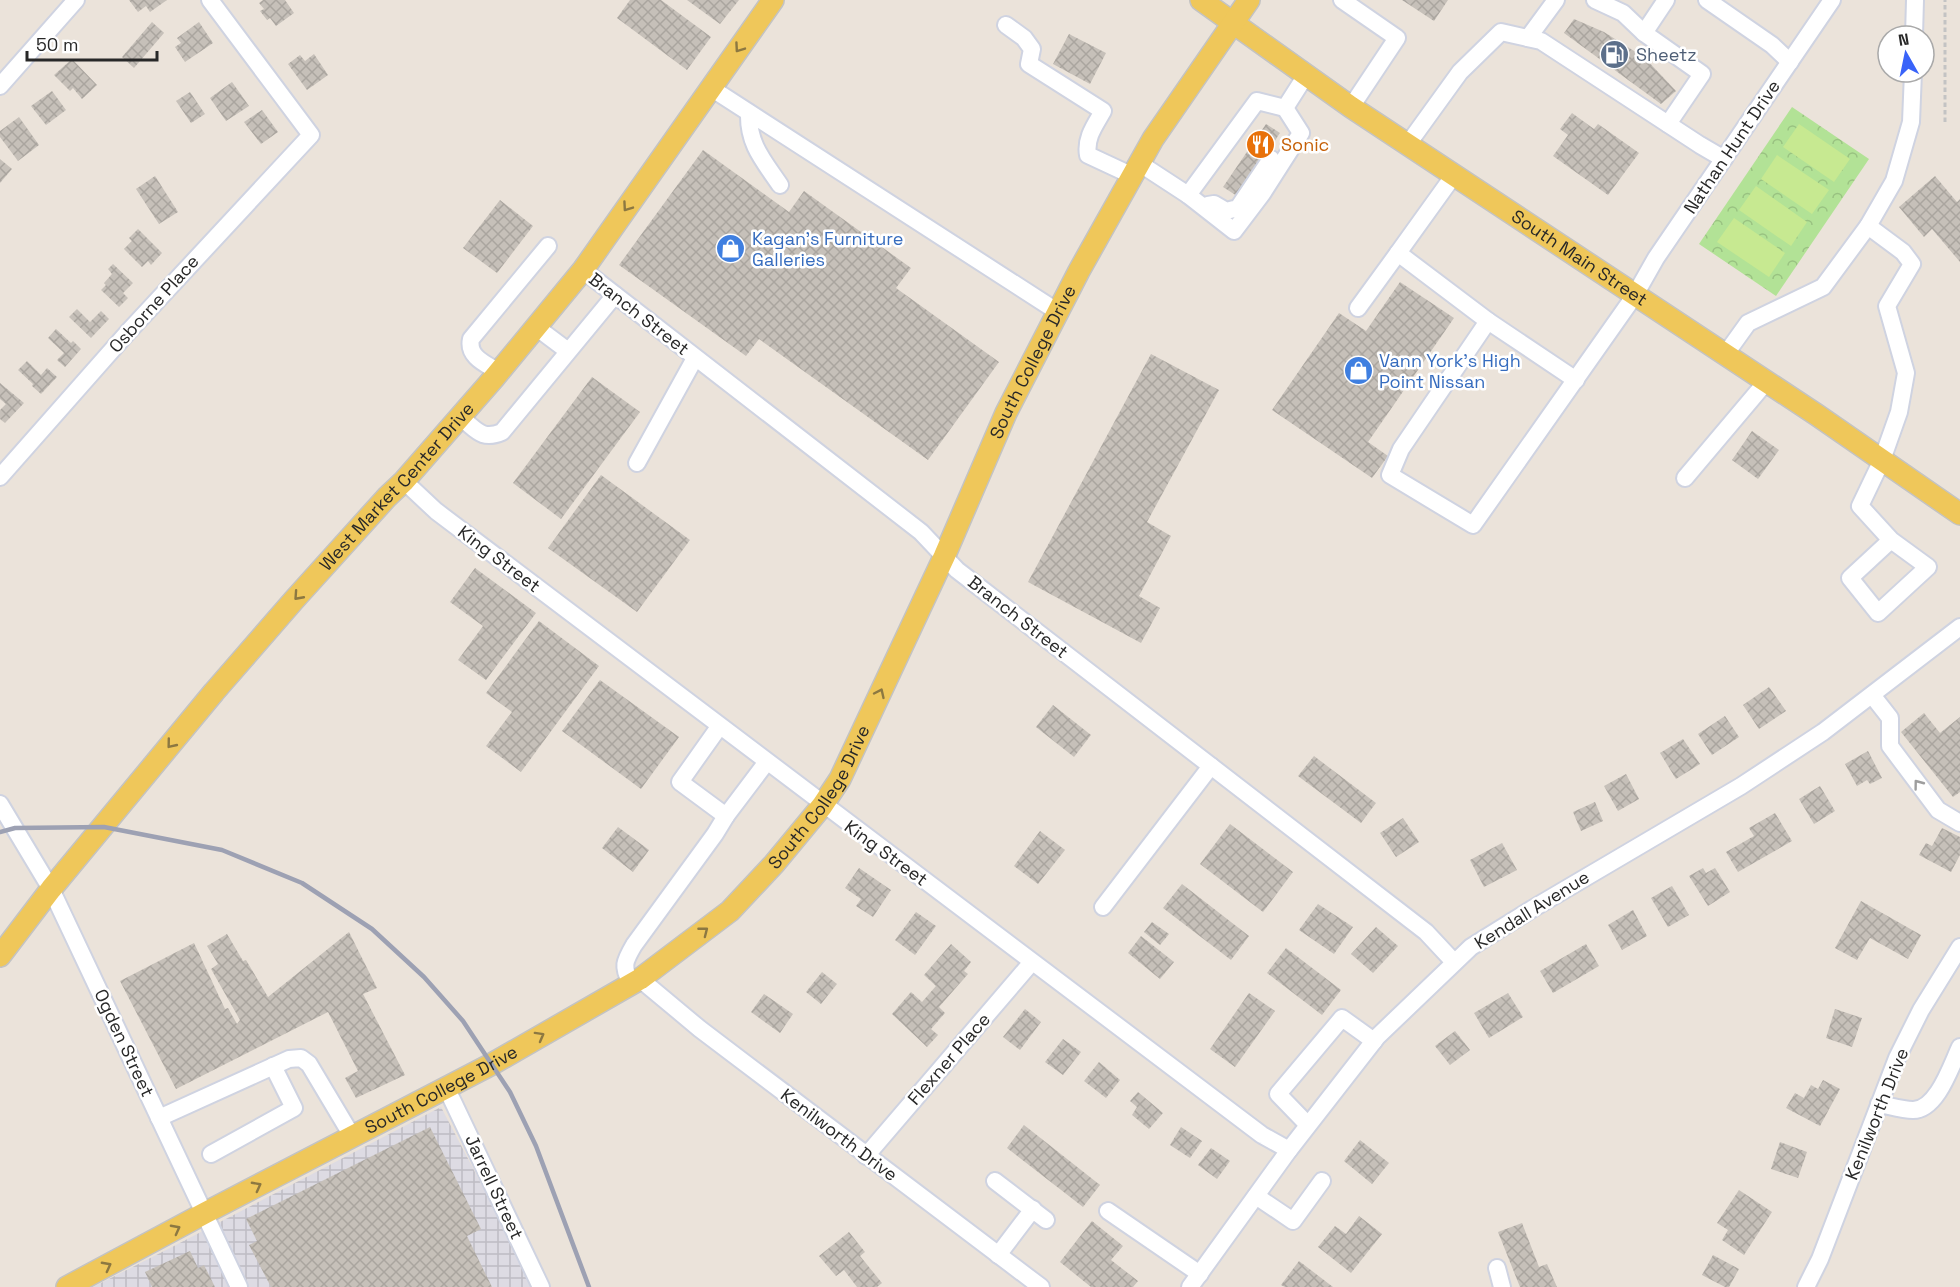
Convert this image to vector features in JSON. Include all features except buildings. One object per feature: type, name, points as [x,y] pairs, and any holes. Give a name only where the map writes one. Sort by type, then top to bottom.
[{"type":"main road","name":"West Market Center Drive","points":[[0,956],[51,889],[214,692],[460,417],[583,270],[773,0]]},
{"type":"main road","name":"South Main Street","points":[[1201,0],[1351,107],[1766,382],[1960,514]]},
{"type":"main road","name":"South College Drive","points":[[67,1287],[492,1064],[636,982],[730,911],[774,864],[822,806],[840,780],[944,557],[1006,413],[1058,312],[1153,139],[1249,0]]},
{"type":"street","points":[[0,86],[76,0]]},
{"type":"street","name":"Osborne Place","points":[[0,477],[128,332],[311,135],[210,0]]},
{"type":"street","points":[[1342,0],[1397,38],[1351,107]]},
{"type":"street","points":[[1528,38],[1556,0]]},
{"type":"street","points":[[1595,0],[1622,6],[1644,33],[1702,74],[1668,124]]},
{"type":"street","points":[[1644,33],[1666,0]]},
{"type":"street","points":[[1707,0],[1772,45],[1790,62]]},
{"type":"street","name":"Nathan Hunt Drive","points":[[1488,321],[1401,449],[1390,475],[1473,525],[1635,295],[1656,258],[1832,0]]},
{"type":"street","points":[[1914,24],[1915,0]]},
{"type":"street","points":[[1006,25],[1024,38],[1032,49],[1029,64],[1103,111],[1089,137],[1086,146],[1088,155],[1136,170],[1188,195],[1234,231],[1262,194],[1301,134],[1286,108],[1257,100],[1188,195]]},
{"type":"street","points":[[1408,144],[1460,72],[1501,32],[1541,41],[1724,159]]},
{"type":"street","points":[[1286,108],[1306,75]]},
{"type":"street","points":[[1725,355],[1748,323],[1823,287],[1868,226],[1894,181],[1911,122],[1912,84]]},
{"type":"street","points":[[711,88],[1058,312]]},
{"type":"street","points":[[749,112],[750,135],[755,148],[780,184]]},
{"type":"street","points":[[1358,308],[1454,175]]},
{"type":"street","points":[[1868,226],[1903,252],[1912,264],[1887,306],[1906,373],[1899,412],[1882,460],[1860,506],[1891,540],[1928,567],[1878,614],[1850,578],[1891,540]]},
{"type":"street","points":[[499,372],[472,354],[469,346],[471,339],[548,246]]},
{"type":"street","points":[[1398,252],[1488,321],[1576,380]]},
{"type":"street","name":"Branch Street","points":[[583,270],[921,532],[944,557],[976,584],[1426,932],[1454,962]]},
{"type":"street","points":[[460,417],[484,435],[492,436],[502,432],[615,295]]},
{"type":"street","points":[[536,327],[568,351]]},
{"type":"street","points":[[637,463],[695,358]]},
{"type":"street","points":[[1685,478],[1766,382]]},
{"type":"street","name":"King Street","points":[[404,481],[436,512],[822,806],[908,868],[1262,1135],[1289,1150]]},
{"type":"street","name":"Kendall Avenue","points":[[1195,1280],[1289,1150],[1374,1041],[1471,947],[1741,786],[1823,732],[1960,627]]},
{"type":"street","points":[[1872,694],[1890,718],[1890,746],[1938,810],[1960,823]]},
{"type":"street","points":[[719,727],[680,782],[726,816]]},
{"type":"street","points":[[636,982],[625,972],[625,959],[633,945],[766,763]]},
{"type":"street","points":[[1103,907],[1211,766]]},
{"type":"street","name":"Ogden Street","points":[[0,804],[51,889],[240,1287]]},
{"type":"street","name":"Kenilworth Drive","points":[[1806,1287],[1820,1259],[1897,1058],[1921,1010],[1960,947]]},
{"type":"street","name":"Flexner Place","points":[[866,1155],[1032,962]]},
{"type":"street","name":"Kenilworth Drive","points":[[636,982],[1041,1287]]},
{"type":"street","points":[[1308,1125],[1278,1094],[1342,1017],[1374,1041]]},
{"type":"street","points":[[1879,1104],[1914,1111],[1925,1107],[1936,1098],[1960,1047]]},
{"type":"street","points":[[159,1118],[289,1059],[301,1058],[309,1064],[352,1136]]},
{"type":"street","points":[[211,1154],[294,1108],[273,1066]]},
{"type":"street","name":"Jarrell Street","points":[[446,1087],[542,1287]]},
{"type":"street","points":[[995,1181],[1039,1215],[998,1255]]},
{"type":"street","points":[[1256,1196],[1293,1221],[1322,1181]]},
{"type":"street","points":[[1108,1211],[1195,1280]]},
{"type":"street","points":[[1497,1268],[1502,1287]]},
{"type":"path","points":[[1945,0],[1945,122]]},
{"type":"shaded area","points":[[441,1107],[535,1287],[93,1287],[174,1246]]},
{"type":"green space","points":[[1792,107],[1869,159],[1776,296],[1699,244]]},
{"type":"green space","points":[[1799,124],[1850,159],[1834,182],[1783,147]]},
{"type":"green space","points":[[1777,155],[1829,190],[1812,214],[1761,179]]},
{"type":"green space","points":[[1756,186],[1807,222],[1791,246],[1739,210]]},
{"type":"green space","points":[[1734,218],[1785,253],[1769,277],[1717,242]]},
{"type":"railway","points":[[0,832],[15,828],[104,827],[222,850],[302,883],[372,929],[424,977],[463,1021],[510,1092],[536,1146],[589,1287]]},
{"type":"place","name":"Sheetz","points":[[1615,55]]},
{"type":"place","name":"Sonic","points":[[1260,145]]},
{"type":"place","name":"Kagan's Furniture Galleries","points":[[731,249]]},
{"type":"place","name":"Vann York's High Point Nissan","points":[[1358,371]]}]
